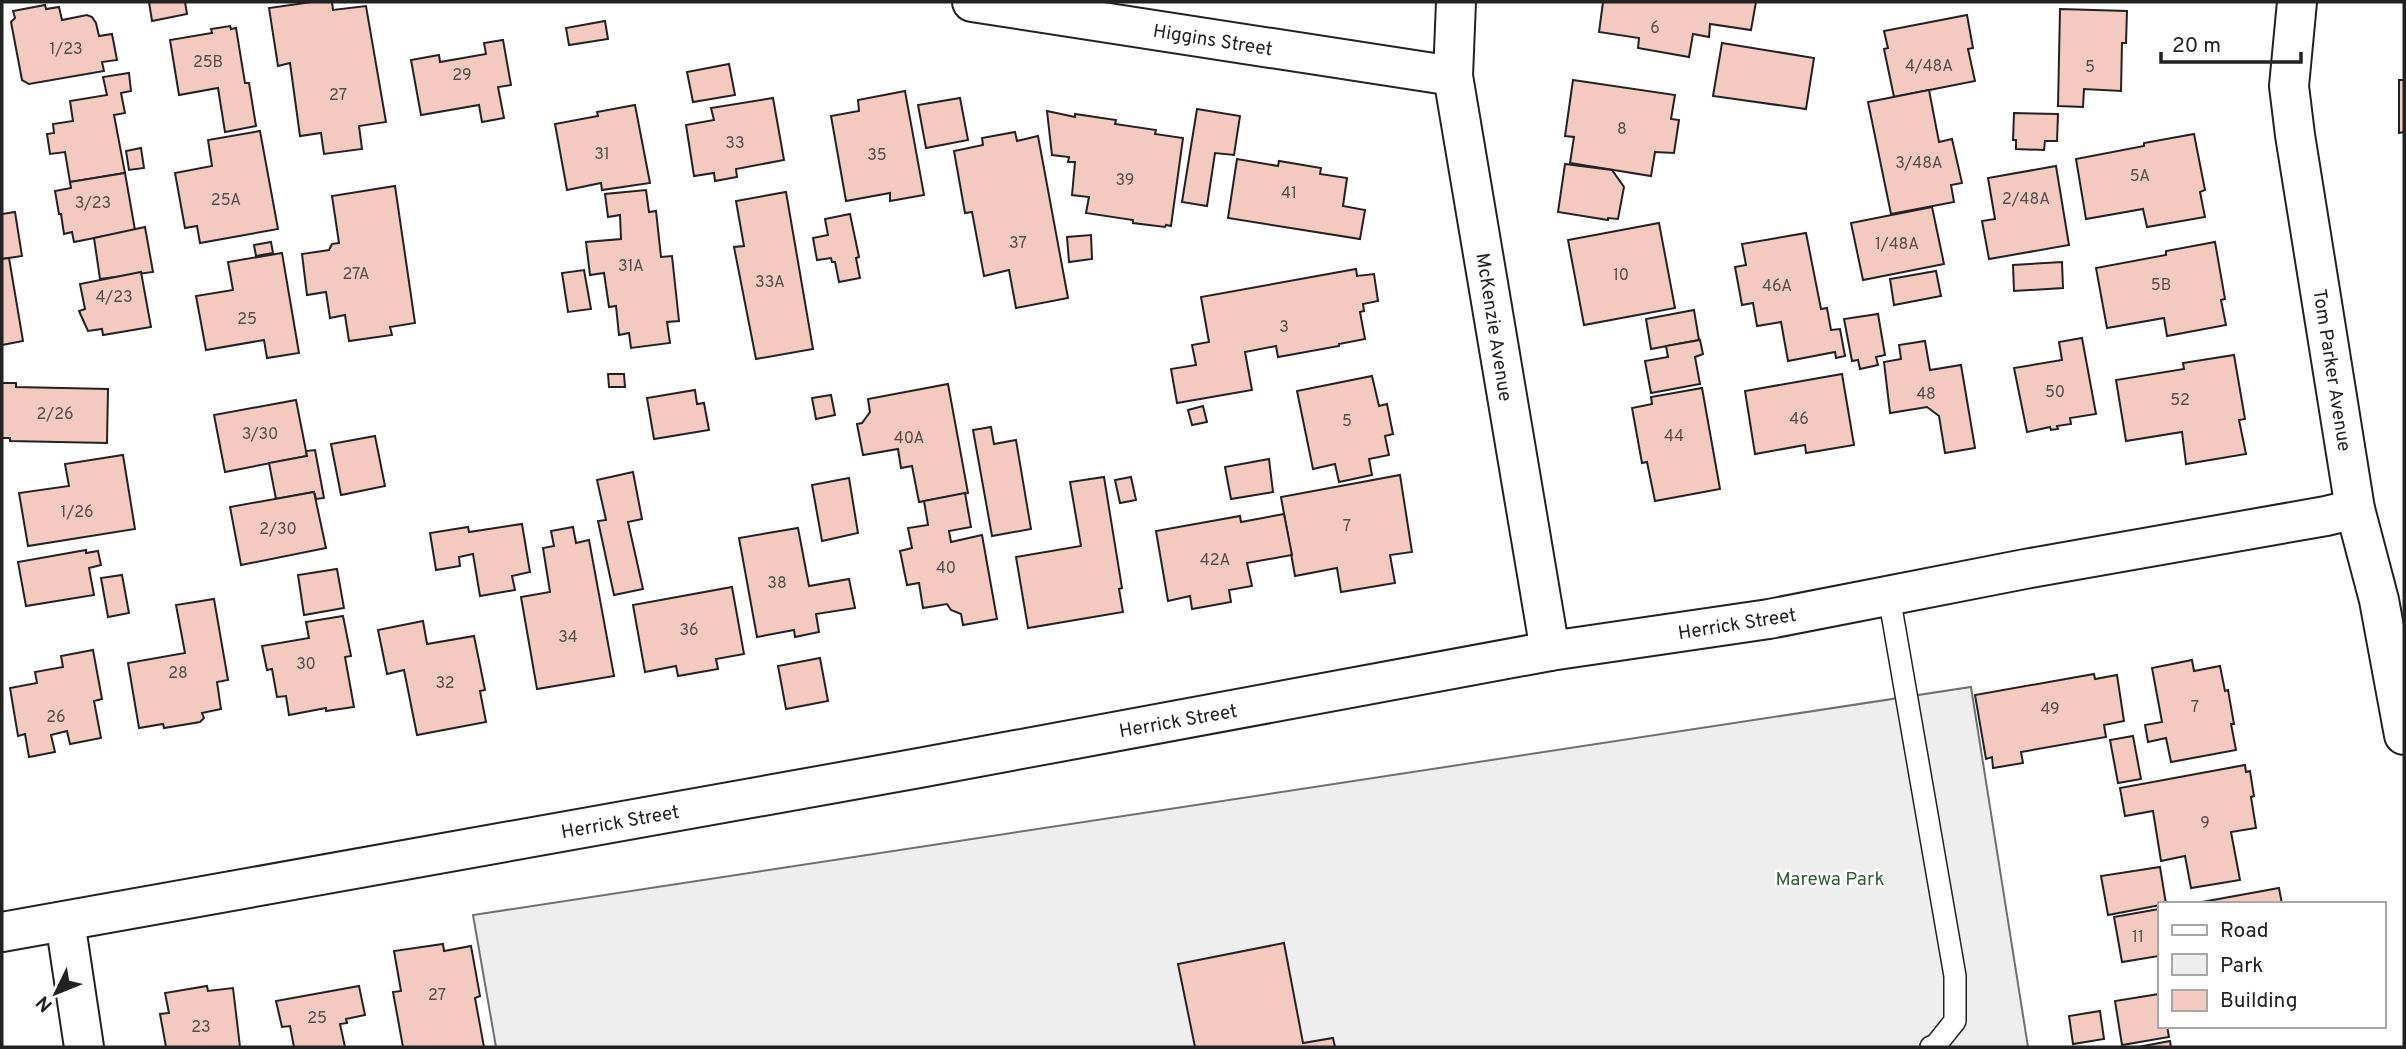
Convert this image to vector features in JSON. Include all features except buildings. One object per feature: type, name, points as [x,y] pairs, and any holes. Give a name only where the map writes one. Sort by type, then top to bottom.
[{"type":"street","name":"Higgins Street","points":[[972,2],[1453,76]]},
{"type":"street","name":"McKenzie Avenue","points":[[1456,2],[1453,76],[1550,651]]},
{"type":"street","name":"Tom Parker Avenue","points":[[2297,2],[2289,86],[2355,509],[2379,600],[2404,735]]},
{"type":"street","name":"Herrick Street","points":[[2,932],[1550,651],[1769,619],[2355,509]]},
{"type":"street","points":[[65,920],[84,1047]]},
{"type":"lane","points":[[1889,596],[1955,976],[1955,1021],[1936,1046],[1931,1047]]},
{"type":"green space","name":"Marewa Park","points":[[1971,687],[2028,1047],[496,1047],[473,915]]}]
